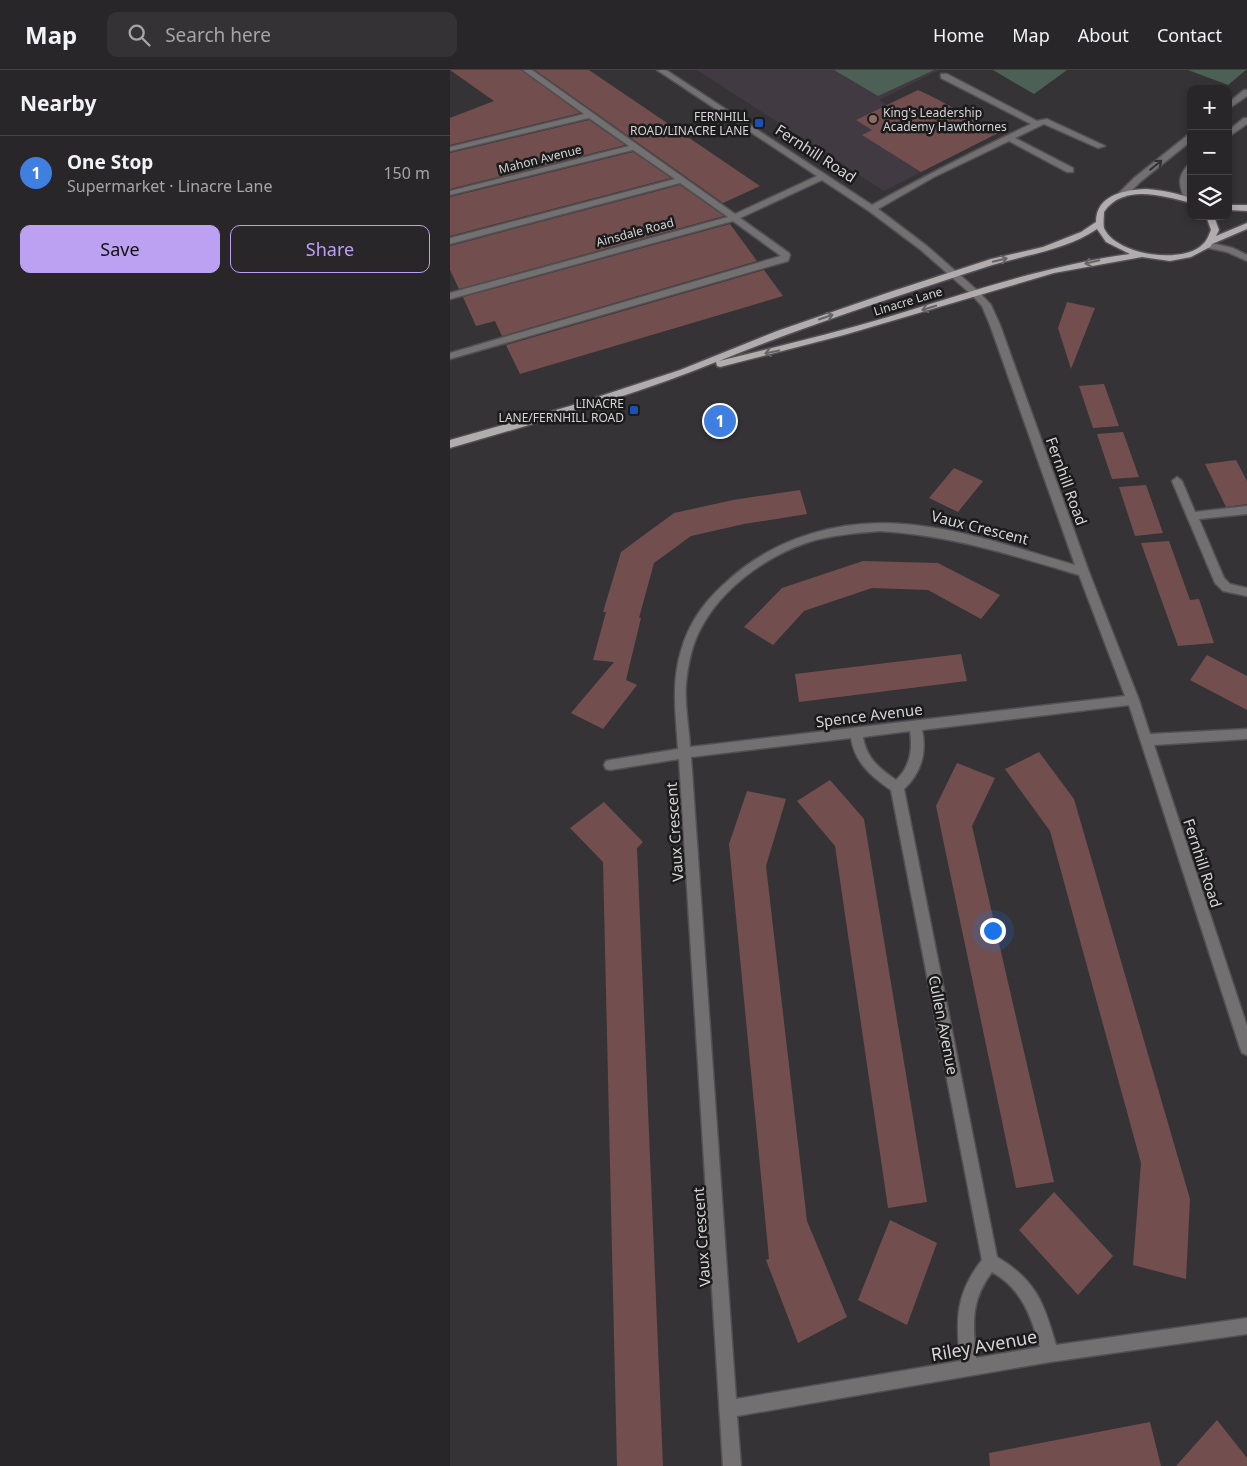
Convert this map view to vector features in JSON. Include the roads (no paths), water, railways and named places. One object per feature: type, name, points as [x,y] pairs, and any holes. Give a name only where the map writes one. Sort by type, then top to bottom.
[{"type":"main road","points":[[1187,200],[1172,194],[1150,191],[1122,195],[1103,207],[1099,215],[1099,224],[1102,232],[1110,240],[1126,250],[1140,255],[1176,258],[1192,254],[1209,243],[1247,226]]},
{"type":"main road","points":[[1232,207],[1247,208]]},
{"type":"main road","points":[[1209,243],[1215,230],[1211,220]]},
{"type":"main road","name":"Linacre Lane","points":[[450,444],[573,408],[682,372],[780,333],[994,261],[1046,248],[1084,234],[1099,224]]},
{"type":"main road","name":"Linacre Lane","points":[[682,372],[794,347],[1045,273],[1101,260],[1140,255]]},
{"type":"street","points":[[450,356],[785,259],[786,255],[527,70]]},
{"type":"street","name":"Fernhill Road","points":[[661,70],[872,209],[924,248],[986,305],[995,325],[1083,572],[1133,700],[1247,1048]]},
{"type":"street","points":[[944,76],[1036,124]]},
{"type":"street","points":[[1232,104],[1247,92]]},
{"type":"street","points":[[450,149],[590,115]]},
{"type":"street","points":[[1232,133],[1247,120]]},
{"type":"street","points":[[872,209],[931,175],[1007,137],[1044,121],[1101,146]]},
{"type":"street","points":[[1007,137],[1070,170]]},
{"type":"street","points":[[1122,195],[1137,180],[1187,140]]},
{"type":"street","name":"Mahon Avenue","points":[[450,194],[635,147]]},
{"type":"street","points":[[1187,171],[1184,174],[1182,184],[1187,195]]},
{"type":"street","name":"Ainsdale Road","points":[[450,296],[734,218],[822,177]]},
{"type":"street","points":[[450,241],[681,180]]},
{"type":"street","points":[[1209,243],[1247,258]]},
{"type":"street","points":[[1177,481],[1222,584],[1235,591],[1247,592]]},
{"type":"street","points":[[1192,516],[1247,510]]},
{"type":"street","name":"Vaux Crescent","points":[[732,1466],[680,685],[684,656],[693,630],[712,602],[747,569],[775,552],[795,543],[843,530],[889,526],[938,531],[970,538],[1083,572]]},
{"type":"street","name":"Spence Avenue","points":[[610,765],[684,753],[1133,700]]},
{"type":"street","points":[[856,732],[863,759],[871,770],[897,787],[906,780],[918,754],[919,743],[914,726]]},
{"type":"street","points":[[1145,740],[1247,734]]},
{"type":"street","name":"Cullen Avenue","points":[[897,787],[990,1262]]},
{"type":"street","points":[[969,1368],[965,1318],[966,1303],[972,1287],[990,1262],[1014,1277],[1029,1297],[1039,1314],[1050,1354]]},
{"type":"street","name":"Riley Avenue","points":[[729,1410],[1050,1354],[1247,1326]]},
{"type":"place","name":"King's Leadership Academy Hawthornes","points":[[873,119]]},
{"type":"place","name":"FERNHILL ROAD/LINACRE LANE","points":[[759,123]]},
{"type":"place","name":"LINACRE LANE/FERNHILL ROAD","points":[[634,410]]},
{"type":"place","name":"One Stop","points":[[720,421]]}]
